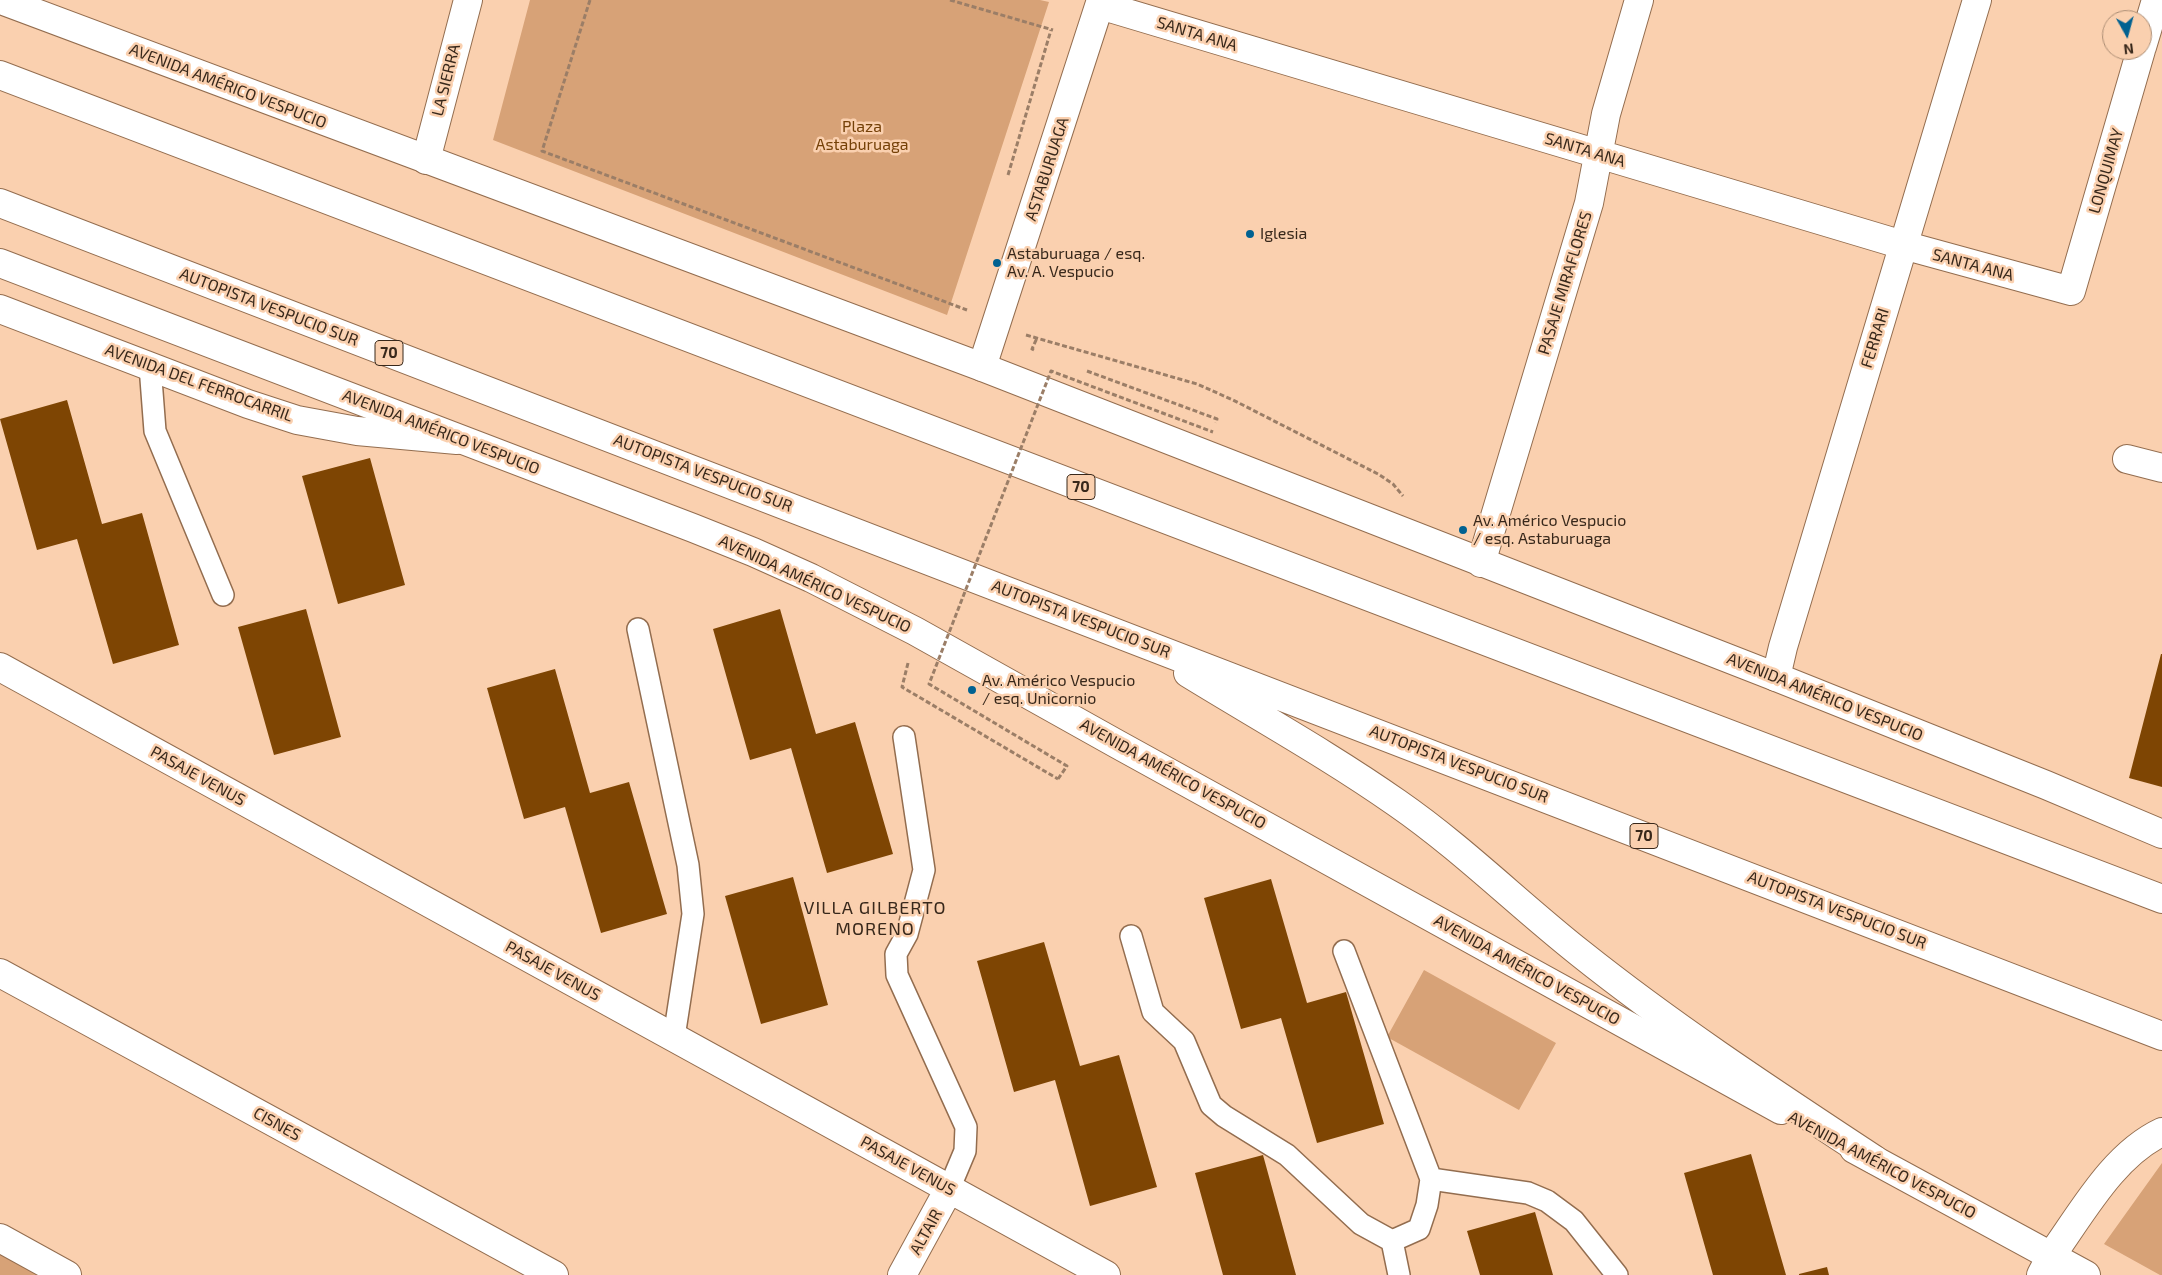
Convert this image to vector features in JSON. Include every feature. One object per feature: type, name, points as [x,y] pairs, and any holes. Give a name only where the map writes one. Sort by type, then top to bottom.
[{"type":"main road","name":"AVENIDA AMÉRICO VESPUCIO","points":[[0,0],[982,367],[1776,677],[2046,785],[2162,834]]},
{"type":"main road","name":"LA SIERRA","points":[[426,160],[468,0]]},
{"type":"main road","name":"PASAJE MIRAFLORES","points":[[1481,563],[1589,203],[1606,114],[1639,0]]},
{"type":"main road","name":"FERRARI","points":[[1776,677],[1783,647],[1902,245],[1977,0]]},
{"type":"main road","name":"LONQUIMAY","points":[[2152,14],[2156,0]]},
{"type":"main road","name":"SANTA ANA","points":[[1101,2],[1902,245],[2071,291]]},
{"type":"main road","name":"ASTABURUAGA","points":[[982,367],[1101,2]]},
{"type":"main road","name":"LONQUIMAY","points":[[2071,291],[2138,60]]},
{"type":"main road","name":"70","points":[[0,76],[2162,899]]},
{"type":"main road","name":"AUTOPISTA VESPUCIO SUR","points":[[0,203],[2162,1036]]},
{"type":"main road","name":"AVENIDA AMÉRICO VESPUCIO","points":[[0,263],[727,542],[811,578],[1017,686],[1117,744],[1826,1135],[1875,1160],[2046,1266],[2086,1275]]},
{"type":"main road","name":"AVENIDA DEL FERROCARRIL","points":[[0,310],[248,404],[297,420],[357,431],[463,440]]},
{"type":"main road","points":[[2127,459],[2162,468]]},
{"type":"main road","points":[[1127,636],[1396,802],[1453,845],[1539,919],[1632,993],[1875,1160]]},
{"type":"main road","name":"PASAJE VENUS","points":[[0,667],[1106,1275]]},
{"type":"main road","name":"CISNES","points":[[0,973],[554,1275]]},
{"type":"main road","points":[[2046,1266],[2115,1167],[2134,1149],[2162,1132]]},
{"type":"main road","name":"ALTAIR","points":[[902,1275],[949,1189]]},
{"type":"main road","points":[[0,1238],[67,1275]]},
{"type":"lane","points":[[150,366],[155,431],[223,595]]},
{"type":"lane","points":[[638,629],[688,865],[693,914],[674,1037]]},
{"type":"lane","points":[[904,737],[924,870],[907,934],[896,954],[897,974],[966,1127],[965,1150],[949,1189]]},
{"type":"lane","points":[[1131,936],[1153,1012],[1184,1042],[1211,1105],[1224,1116],[1287,1155],[1361,1224],[1392,1240],[1419,1229],[1427,1205],[1431,1179],[1344,951]]},
{"type":"lane","points":[[1431,1179],[1528,1193],[1547,1201],[1574,1221],[1617,1275]]},
{"type":"lane","points":[[1392,1240],[1399,1275]]},
{"type":"path","points":[[590,0],[542,151],[967,310],[996,324],[1037,338],[1197,384],[1233,400],[1378,474],[1393,484],[1411,505],[1400,531]]},
{"type":"path","points":[[950,0],[1088,40]]},
{"type":"path","points":[[1006,179],[1051,30]]},
{"type":"path","points":[[967,310],[970,300]]},
{"type":"path","points":[[1037,338],[1032,349],[1039,352]]},
{"type":"path","points":[[917,696],[1058,779],[1066,766],[929,684],[1051,371],[1213,432],[1218,419],[1085,370]]},
{"type":"green space","name":"Plaza Astaburuaga","points":[[530,0],[1040,0],[1049,2],[947,315],[493,140]]},
{"type":"green space","points":[[1424,970],[1556,1043],[1519,1110],[1387,1037]]},
{"type":"green space","points":[[2162,1163],[2162,1275],[2160,1275],[2104,1244]]},
{"type":"green space","points":[[0,1252],[41,1275],[0,1275]]},
{"type":"building","points":[[67,400],[102,524],[142,513],[179,645],[113,664],[77,539],[37,550],[0,419]]},
{"type":"building","points":[[370,458],[405,585],[338,604],[302,476]]},
{"type":"building","points":[[306,609],[341,737],[274,755],[238,627]]},
{"type":"building","points":[[780,609],[816,734],[855,722],[893,854],[827,873],[791,748],[750,760],[713,629]]},
{"type":"building","points":[[2162,654],[2162,787],[2129,778]]},
{"type":"building","points":[[555,669],[590,793],[629,782],[667,914],[601,933],[565,807],[524,819],[487,688]]},
{"type":"building","points":[[793,877],[828,1005],[761,1024],[725,896]]},
{"type":"building","points":[[1271,879],[1307,1003],[1346,992],[1384,1124],[1317,1143],[1281,1018],[1241,1029],[1204,898]]},
{"type":"building","points":[[1044,942],[1080,1066],[1119,1055],[1157,1187],[1090,1206],[1055,1080],[1014,1092],[977,961]]},
{"type":"building","points":[[1751,1154],[1786,1275],[1713,1275],[1684,1173]]},
{"type":"building","points":[[1263,1155],[1296,1275],[1223,1275],[1195,1173]]},
{"type":"building","points":[[1535,1212],[1553,1275],[1480,1275],[1467,1231]]},
{"type":"building","points":[[1827,1267],[1829,1275],[1799,1275],[1799,1274]]},
{"type":"place","name":"Iglesia","points":[[1250,234]]},
{"type":"place","name":"Astaburuaga / esq. Av. A. Vespucio","points":[[997,263]]},
{"type":"place","name":"Av. Américo Vespucio / esq. Astaburuaga","points":[[1463,530]]},
{"type":"place","name":"Av. Américo Vespucio / esq. Unicornio","points":[[972,690]]},
{"type":"district","name":"VILLA GILBERTO MORENO","points":[[875,918]]}]
